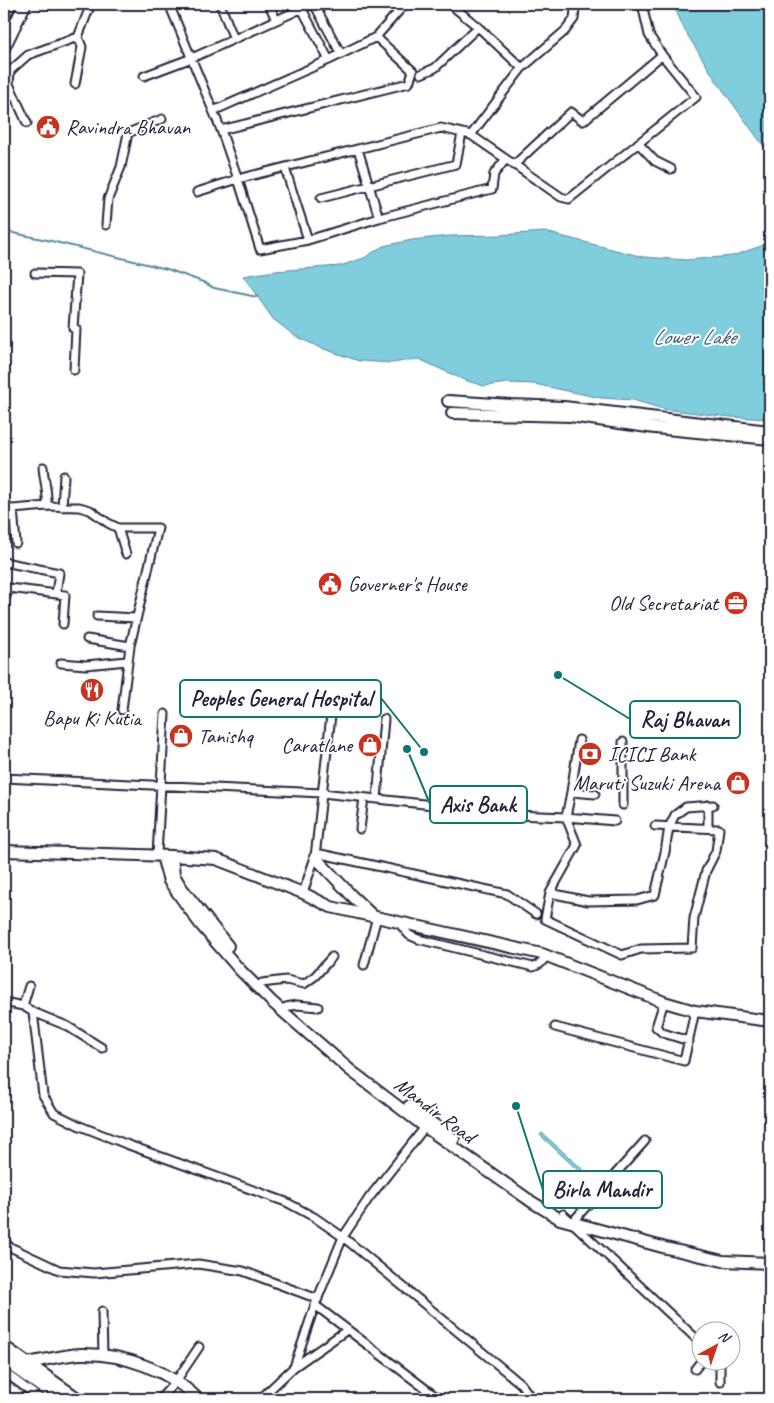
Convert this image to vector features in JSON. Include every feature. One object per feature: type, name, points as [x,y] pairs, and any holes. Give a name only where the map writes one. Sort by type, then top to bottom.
[{"type":"main road","points":[[4,15],[10,4]]},
{"type":"main road","points":[[4,46],[25,4]]},
{"type":"main road","points":[[4,1347],[78,1399]]},
{"type":"main road","points":[[4,1360],[59,1399]]},
{"type":"street","points":[[75,84],[82,46],[78,37],[91,4]]},
{"type":"street","points":[[168,4],[221,130],[260,249],[308,240],[380,218],[492,189],[494,174],[506,158]]},
{"type":"street","points":[[220,4],[234,40]]},
{"type":"street","points":[[270,4],[276,20]]},
{"type":"street","points":[[144,76],[192,58],[313,4],[341,54]]},
{"type":"street","points":[[213,111],[329,60],[376,37],[405,4]]},
{"type":"street","points":[[450,4],[522,68]]},
{"type":"street","points":[[471,135],[522,68],[565,31],[574,19],[575,9],[572,4]]},
{"type":"street","points":[[197,192],[238,179],[441,128],[471,135],[561,197],[569,199],[696,97],[662,55],[649,35],[642,4]]},
{"type":"street","points":[[302,9],[329,60]]},
{"type":"street","points":[[421,74],[435,68],[478,27]]},
{"type":"street","points":[[27,123],[9,84],[10,71],[28,55],[78,37]]},
{"type":"street","points":[[221,130],[409,83],[413,71],[376,37]]},
{"type":"street","points":[[514,164],[571,112],[584,121],[662,55]]},
{"type":"street","points":[[106,225],[108,199],[121,167],[128,133],[162,119]]},
{"type":"street","points":[[321,198],[456,164],[462,133]]},
{"type":"street","points":[[638,143],[655,161],[671,169]]},
{"type":"street","points":[[358,148],[380,218]]},
{"type":"street","points":[[285,168],[308,240]]},
{"type":"street","points":[[35,273],[77,274],[74,370]]},
{"type":"street","points":[[448,401],[564,407],[770,431]]},
{"type":"street","points":[[452,413],[570,416],[655,428],[770,440]]},
{"type":"street","points":[[43,467],[44,480],[48,490],[47,506]]},
{"type":"street","points":[[62,507],[64,476]]},
{"type":"street","points":[[4,508],[80,507],[90,510],[118,528],[158,528],[127,660],[122,710]]},
{"type":"street","points":[[13,509],[16,543]]},
{"type":"street","points":[[118,528],[126,554]]},
{"type":"street","points":[[4,562],[59,573],[56,593]]},
{"type":"street","points":[[4,602],[9,588],[65,595],[63,624]]},
{"type":"street","points":[[97,616],[136,618]]},
{"type":"street","points":[[86,639],[130,646]]},
{"type":"street","points":[[61,663],[86,665],[127,660]]},
{"type":"street","points":[[164,856],[162,785],[165,714]]},
{"type":"street","points":[[303,893],[316,855],[330,715]]},
{"type":"street","points":[[377,800],[384,719]]},
{"type":"street","points":[[579,740],[572,792],[566,817],[577,845],[550,893],[545,919],[622,955],[641,949],[692,948],[694,918],[706,872],[716,851],[719,829],[655,826]]},
{"type":"street","points":[[623,742],[623,805]]},
{"type":"street","points":[[4,778],[322,793],[433,805]]},
{"type":"street","points":[[572,792],[595,794]]},
{"type":"street","points":[[360,829],[364,798]]},
{"type":"street","points":[[550,893],[588,901],[636,900],[655,895],[669,827],[675,814],[686,807],[710,805],[708,828]]},
{"type":"street","points":[[461,813],[615,821]]},
{"type":"street","points":[[4,851],[216,859],[303,893],[331,907],[547,956],[664,1002],[695,1011],[770,1021]]},
{"type":"street","points":[[316,855],[507,894],[536,914]]},
{"type":"street","points":[[316,855],[350,895],[375,917]]},
{"type":"street","name":"Mandir Road","points":[[164,856],[181,887],[240,961],[286,1007],[370,1078],[542,1201],[574,1220],[666,1248],[723,1261],[770,1263]]},
{"type":"street","name":"Mandir Road","points":[[164,856],[168,881],[200,924],[239,969],[272,1002],[350,1070],[425,1128],[532,1202],[557,1217],[722,1255],[770,1257]]},
{"type":"street","points":[[364,965],[375,917]]},
{"type":"street","points":[[262,983],[286,980],[304,984],[315,976],[332,957]]},
{"type":"street","points":[[23,1006],[29,986]]},
{"type":"street","points":[[4,1002],[23,1006],[67,1026],[102,1048]]},
{"type":"street","points":[[664,1002],[656,1027],[663,1033],[689,1040]]},
{"type":"street","points":[[286,1007],[297,1005],[318,1007]]},
{"type":"street","points":[[555,1027],[684,1062],[695,1011]]},
{"type":"street","points":[[33,1012],[43,1095],[54,1113],[80,1126],[126,1144],[286,1202],[314,1217],[342,1236],[521,1384],[532,1399]]},
{"type":"street","points":[[294,1367],[316,1302],[342,1236],[369,1198],[425,1128]]},
{"type":"street","points":[[646,1141],[574,1220],[692,1334]]},
{"type":"street","points":[[4,1239],[8,1246],[59,1270],[94,1273],[198,1264],[243,1271],[316,1302],[347,1330],[439,1399]]},
{"type":"street","points":[[102,1311],[102,1356]]},
{"type":"street","points":[[260,1399],[294,1367],[347,1330]]},
{"type":"street","points":[[160,1399],[176,1381],[199,1347]]},
{"type":"street","points":[[27,1363],[81,1354],[136,1362],[176,1381],[198,1399]]},
{"type":"street","points":[[720,1370],[720,1382]]},
{"type":"street","points":[[4,1372],[41,1399]]},
{"type":"water","points":[[673,4],[770,4],[770,155],[717,82],[685,31]]},
{"type":"water","name":"Lower Lake","points":[[545,232],[643,257],[687,260],[732,256],[770,243],[770,419],[730,417],[663,409],[633,400],[601,398],[534,384],[508,383],[484,386],[464,380],[419,359],[392,363],[359,361],[321,348],[295,336],[273,319],[243,276],[275,271],[340,266],[364,258],[383,246],[412,240],[449,236]]},
{"type":"water","points":[[542,1133],[588,1174],[585,1177],[540,1135]]},
{"type":"waterway","points":[[4,231],[167,269],[214,288],[257,297]]},
{"type":"place","name":"Ravindra Bhavan","points":[[48,127]]},
{"type":"place","name":"Governer's House","points":[[330,584]]},
{"type":"place","name":"Old Secretariat","points":[[736,603]]},
{"type":"place","name":"Raj Bhavan","points":[[558,675]]},
{"type":"place","name":"Bapu Ki Kutia","points":[[92,690]]},
{"type":"place","name":"Tanishq","points":[[181,736]]},
{"type":"place","name":"Caratlane","points":[[370,745]]},
{"type":"place","name":"Axis Bank","points":[[407,749]]},
{"type":"place","name":"Peoples General Hospital","points":[[424,752]]},
{"type":"place","name":"ICICI Bank","points":[[590,754]]},
{"type":"place","name":"Maruti Suzuki Arena","points":[[738,783]]},
{"type":"place","name":"Birla Mandir","points":[[516,1106]]}]
